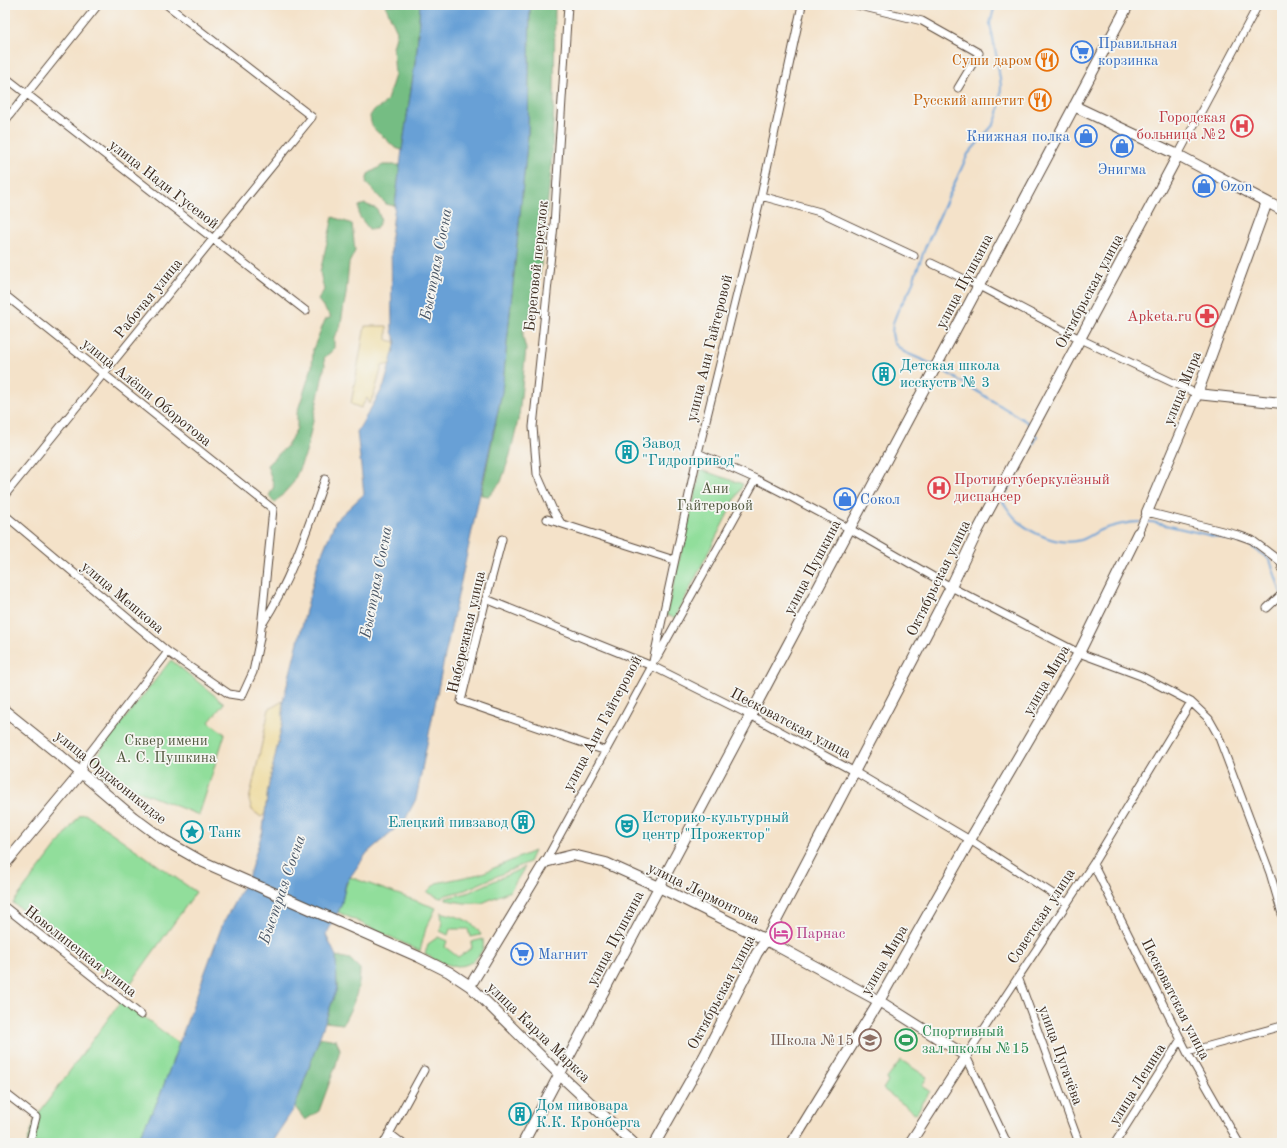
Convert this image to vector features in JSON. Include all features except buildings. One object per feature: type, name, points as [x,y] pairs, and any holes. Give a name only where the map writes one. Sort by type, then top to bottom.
[{"type":"street","points":[[5,121],[98,5]]},
{"type":"street","name":"Рабочая улица","points":[[5,495],[312,117],[167,5]]},
{"type":"street","name":"Береговой переулок","points":[[560,523],[538,474],[533,427],[554,225],[568,5]]},
{"type":"street","name":"улица Ани Гайтеровой","points":[[470,986],[545,862],[652,666],[698,453],[761,196],[802,5]]},
{"type":"street","points":[[856,5],[922,21],[979,53],[958,88]]},
{"type":"street","name":"улица Пушкина","points":[[523,1143],[1128,5]]},
{"type":"street","name":"Октябрьская улица","points":[[655,1143],[705,1055],[757,952],[766,940],[951,587],[977,532],[1258,5]]},
{"type":"street","name":"улица Нади Гусевой","points":[[5,77],[306,311]]},
{"type":"street","points":[[1074,106],[1178,155],[1282,210]]},
{"type":"street","points":[[761,196],[820,212],[914,256]]},
{"type":"street","name":"улица Мира","points":[[792,1143],[879,1001],[970,840],[1079,653],[1138,532],[1197,394],[1267,202]]},
{"type":"street","points":[[930,263],[979,286],[1080,339],[1197,394],[1282,402]]},
{"type":"street","name":"улица Алёши Оборотова","points":[[5,295],[273,509],[262,625]]},
{"type":"street","points":[[698,453],[756,479],[850,529],[951,587],[1079,653],[1142,676],[1191,702],[1209,719],[1218,735],[1270,873],[1282,914]]},
{"type":"street","points":[[262,625],[275,604],[304,537],[325,479]]},
{"type":"street","points":[[652,666],[756,479]]},
{"type":"street","points":[[1147,512],[1238,535],[1252,540],[1282,564]]},
{"type":"street","name":"улица Мешкова","points":[[5,515],[168,652],[229,694],[242,696],[253,672],[262,625]]},
{"type":"street","points":[[547,519],[674,560]]},
{"type":"street","name":"Набережная улица","points":[[502,539],[461,701],[606,750]]},
{"type":"street","points":[[1267,608],[1282,594]]},
{"type":"street","name":"Песковатская улица","points":[[486,599],[652,666],[750,716],[855,772],[970,840],[1067,903]]},
{"type":"street","points":[[5,864],[81,773],[85,759],[168,652]]},
{"type":"street","name":"Советская улица","points":[[910,1143],[1093,864],[1191,702]]},
{"type":"street","name":"улица Орджоникидзе","points":[[5,711],[133,817],[164,840],[201,861],[415,955]]},
{"type":"street","name":"улица Лермонтова","points":[[545,862],[573,855],[606,863],[659,887],[766,940],[879,1001],[966,1056]]},
{"type":"street","name":"Песковатская улица","points":[[1093,864],[1187,1052],[1236,1141]]},
{"type":"street","name":"Новолипецкая улица","points":[[5,907],[141,1015]]},
{"type":"street","name":"улица Карла Маркса","points":[[415,955],[449,972],[470,986],[559,1074],[633,1143]]},
{"type":"street","name":"улица Пугачёва","points":[[1018,977],[1079,1143]]},
{"type":"street","points":[[1187,1052],[1282,1026]]},
{"type":"street","name":"улица Ленина","points":[[1115,1143],[1181,1039]]},
{"type":"street","points":[[966,1056],[1007,1143]]},
{"type":"street","points":[[384,1143],[424,1070]]},
{"type":"street","points":[[5,1093],[36,1117],[28,1143]]},
{"type":"street","points":[[389,1133],[402,1143]]},
{"type":"green space","points":[[385,5],[420,5],[417,49],[402,150],[393,146],[375,130],[370,116],[374,110],[382,106],[387,100],[395,75],[393,48],[397,31]]},
{"type":"green space","points":[[530,5],[555,5],[554,103],[551,170],[540,274],[528,323],[523,331],[526,349],[519,416],[510,455],[501,482],[489,496],[481,495],[502,392],[528,135]]},
{"type":"green space","points":[[383,165],[400,165],[395,206],[386,204],[366,183],[368,174]]},
{"type":"green space","points":[[365,204],[377,209],[381,220],[376,229],[369,229],[359,216],[359,206]]},
{"type":"green space","points":[[333,217],[352,224],[355,251],[349,263],[346,294],[340,328],[334,337],[334,349],[324,358],[325,365],[306,453],[293,483],[275,503],[269,496],[274,486],[267,465],[287,446],[297,428],[297,413],[312,367],[313,349],[325,320],[331,317],[318,300],[324,290],[320,272]]},
{"type":"green space","name":"Ани Гайтеровой","points":[[701,470],[743,484],[675,618],[666,615]]},
{"type":"green space","name":"Сквер имени А. С. Пушкина","points":[[171,660],[224,703],[209,722],[225,734],[199,815],[105,778],[99,771],[96,761],[101,749]]},
{"type":"green space","points":[[85,814],[196,892],[126,990],[13,903],[80,815]]},
{"type":"green space","points":[[534,851],[529,862],[465,890],[440,898],[427,892],[436,883],[480,874]]},
{"type":"green space","points":[[525,867],[510,891],[482,903],[464,903],[446,900],[446,898],[467,893]]},
{"type":"green space","points":[[350,877],[436,908],[426,928],[420,951],[338,912]]},
{"type":"green space","points":[[441,912],[464,919],[474,925],[481,935],[470,937],[468,929],[450,929],[448,935],[440,931],[442,922]]},
{"type":"green space","points":[[438,937],[447,941],[445,947],[458,957],[472,948],[471,942],[483,939],[483,948],[478,956],[466,965],[452,966],[425,954],[428,944]]},
{"type":"green space","points":[[336,956],[350,959],[360,969],[359,984],[355,998],[343,1024],[325,1022],[337,988]]},
{"type":"green space","points":[[122,1000],[179,1044],[159,1098],[136,1143],[27,1143],[36,1117]]},
{"type":"green space","points":[[325,1038],[336,1040],[340,1049],[336,1065],[319,1111],[305,1120],[295,1107],[319,1039]]},
{"type":"green space","points":[[901,1060],[927,1077],[922,1086],[930,1091],[916,1114],[883,1089],[888,1081],[886,1080]]},
{"type":"sand","points":[[365,326],[387,326],[387,340],[396,342],[390,364],[382,366],[370,404],[367,398],[361,408],[351,404]]},
{"type":"sand","points":[[283,701],[283,720],[268,789],[265,814],[261,817],[252,810],[249,800],[269,709]]},
{"type":"water","name":"Быстрая Сосна","points":[[420,5],[530,5],[528,135],[502,392],[441,674],[416,799],[405,820],[367,853],[346,883],[341,906],[326,935],[336,956],[337,988],[295,1107],[271,1143],[136,1143],[159,1098],[223,923],[249,875],[263,830],[268,789],[283,720],[283,701],[318,563],[336,520],[364,494],[357,432],[384,386],[396,342],[392,331],[391,237],[417,49]]},
{"type":"waterway","points":[[934,365],[904,352],[894,343],[892,333],[893,323],[898,310],[910,290],[925,248],[968,154],[994,124],[998,114],[1001,86],[990,24],[995,5]]},
{"type":"waterway","points":[[939,368],[1027,422],[1030,426]]},
{"type":"waterway","points":[[1034,433],[1037,437],[1004,497],[1003,502],[1012,515],[1023,525],[1047,538],[1064,542],[1081,540],[1098,531],[1114,526],[1140,522]]},
{"type":"waterway","points":[[1145,522],[1152,522],[1248,544],[1270,560],[1281,593]]},
{"type":"place","name":"Правильная корзинка","points":[[1082,52]]},
{"type":"place","name":"Суши даром","points":[[1047,60]]},
{"type":"place","name":"Русский аппетит","points":[[1040,100]]},
{"type":"place","name":"Городская больница №2","points":[[1242,126]]},
{"type":"place","name":"Книжная полка","points":[[1086,136]]},
{"type":"place","name":"Энигма","points":[[1122,146]]},
{"type":"place","name":"Ozon","points":[[1204,186]]},
{"type":"place","name":"Apketa.ru","points":[[1207,316]]},
{"type":"place","name":"Детская школа исскуств № 3","points":[[884,374]]},
{"type":"place","name":"Завод \"Гидропривод\"","points":[[627,452]]},
{"type":"place","name":"Противотуберкулёзный диспансер","points":[[939,488]]},
{"type":"place","name":"Сокол","points":[[845,499]]},
{"type":"place","name":"Елецкий пивзавод","points":[[523,822]]},
{"type":"place","name":"Историко-культурный центр \"Прожектор\"","points":[[627,826]]},
{"type":"place","name":"Танк","points":[[192,832]]},
{"type":"place","name":"Парнас","points":[[781,933]]},
{"type":"place","name":"Магнит","points":[[522,954]]},
{"type":"place","name":"Школа №15","points":[[870,1040]]},
{"type":"place","name":"Спортивный зал школы №15","points":[[906,1040]]},
{"type":"place","name":"Дом пивовара К.К. Кронберга","points":[[520,1114]]}]
